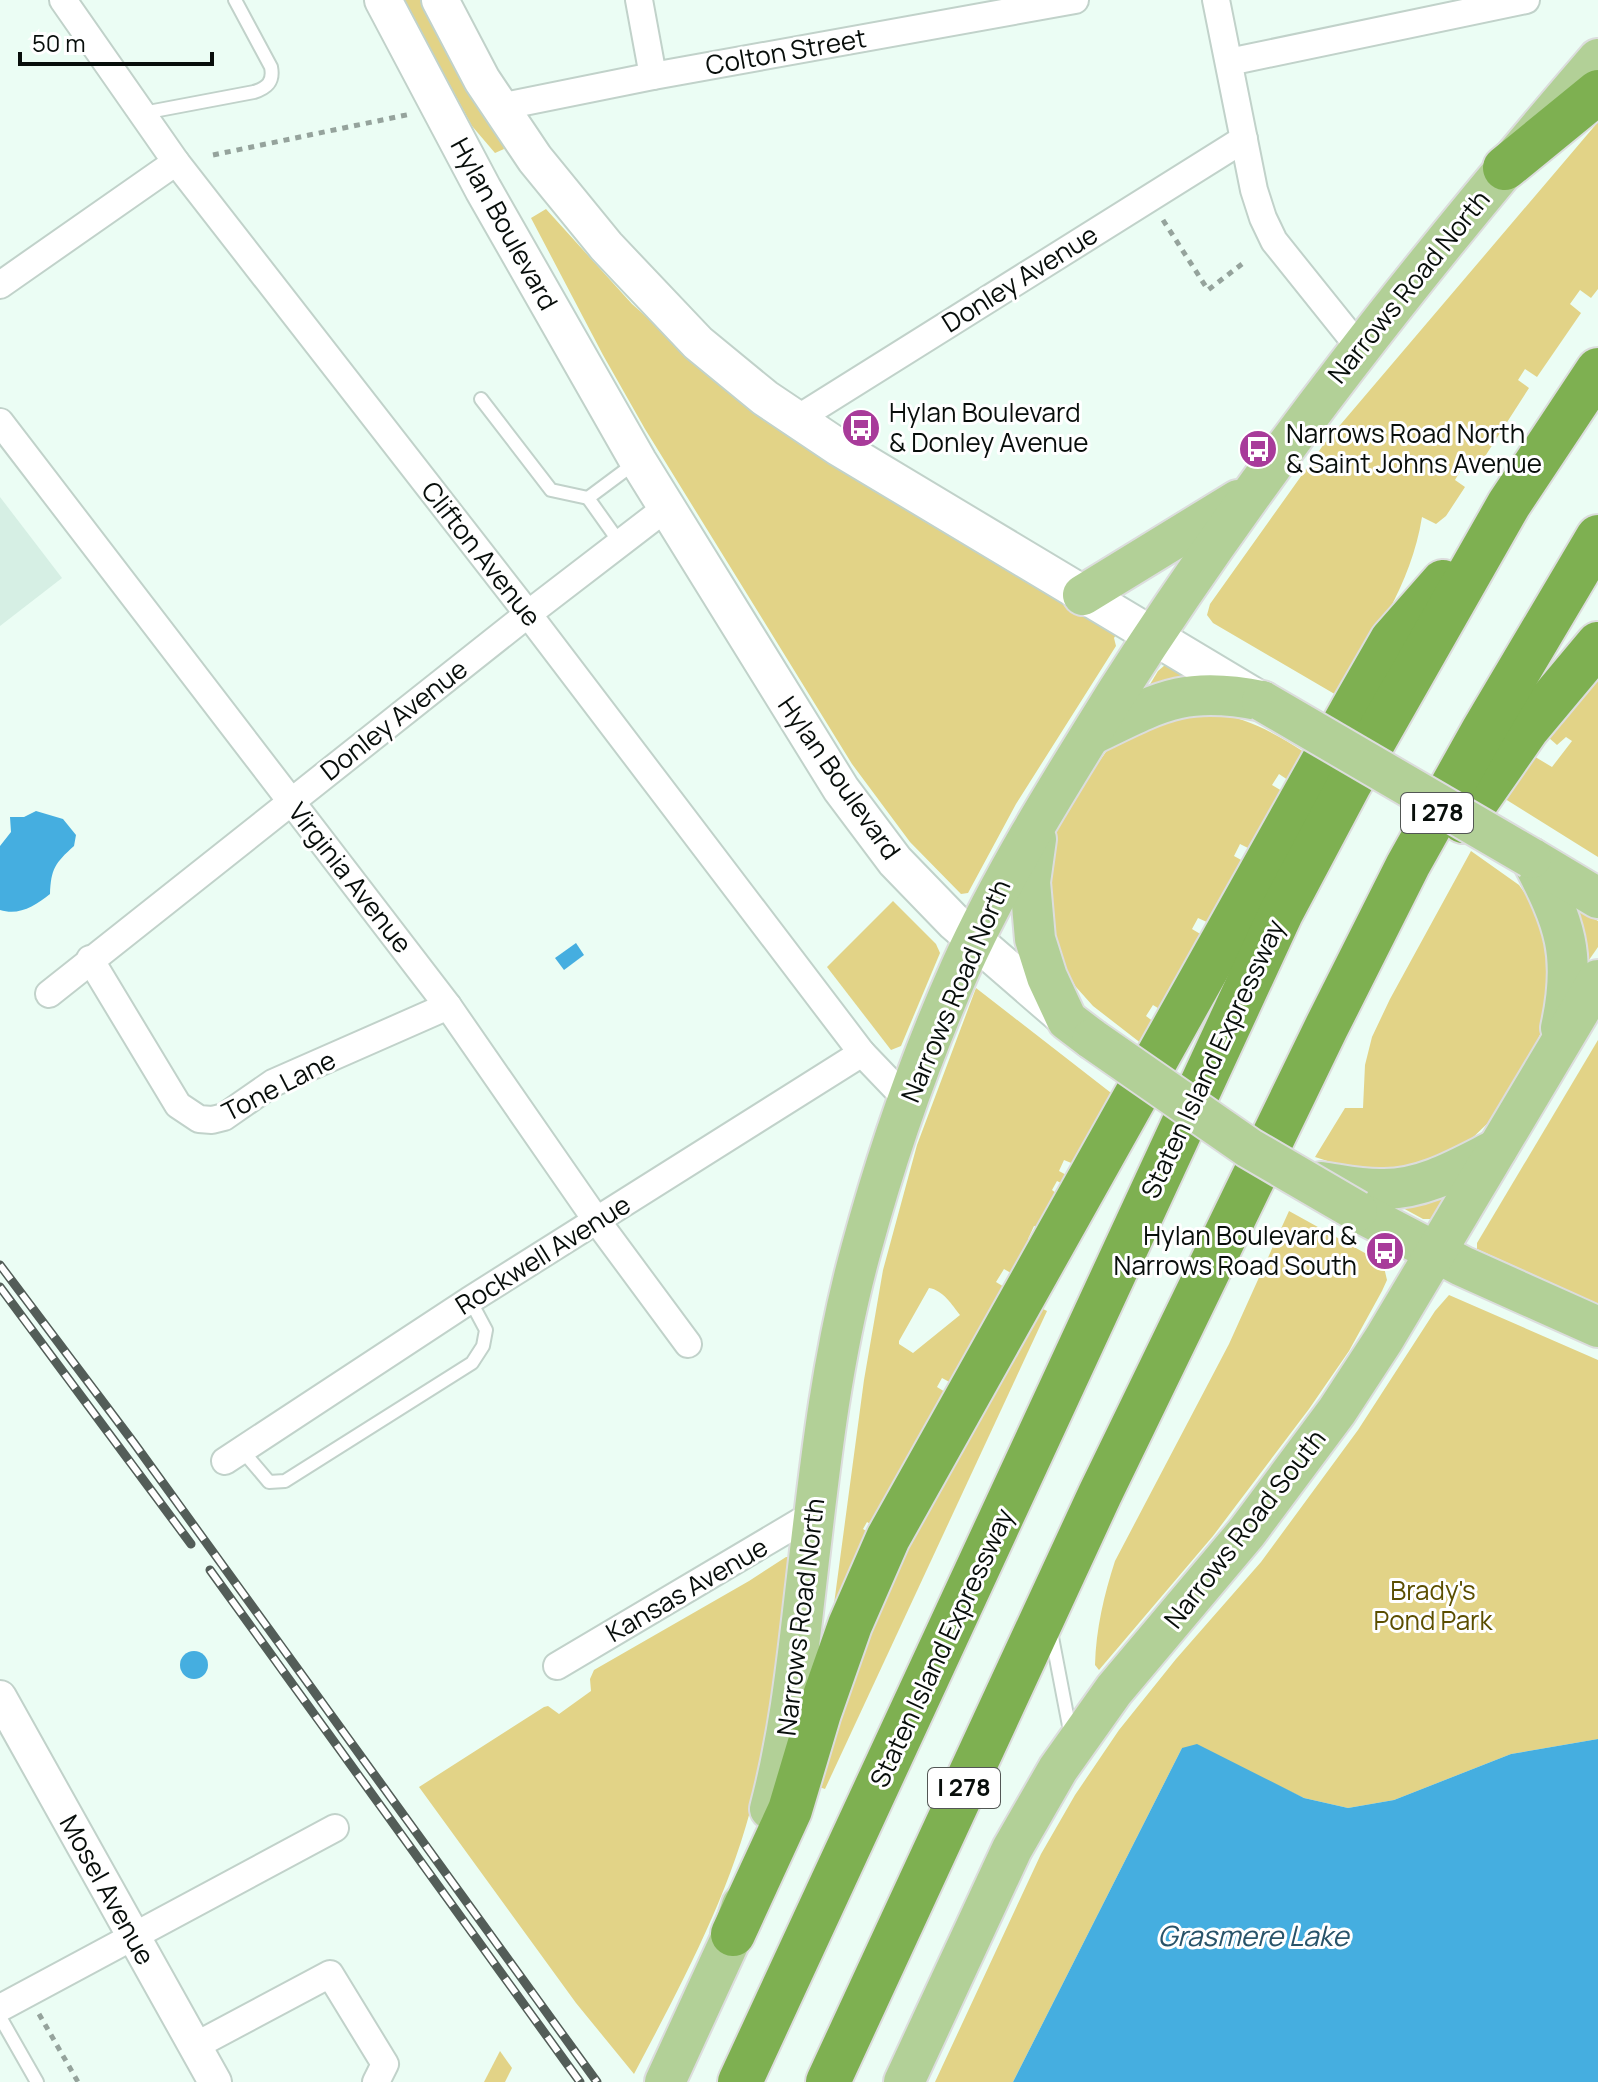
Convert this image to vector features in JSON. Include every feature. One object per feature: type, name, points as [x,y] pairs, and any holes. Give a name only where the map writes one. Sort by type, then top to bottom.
[{"type":"highway","points":[[1505,168],[1598,92]]},
{"type":"highway","name":"Staten Island Expressway","points":[[740,2082],[1261,953],[1350,783],[1509,504],[1598,370]]},
{"type":"highway","points":[[733,1934],[790,1810],[850,1625],[888,1538],[1392,640],[1509,504]]},
{"type":"highway","name":"I 278","points":[[828,2082],[1046,1610],[1292,1098],[1408,865],[1598,537]]},
{"type":"highway","points":[[1292,1098],[1365,1006],[1451,840],[1484,788],[1527,729],[1598,644]]},
{"type":"main road","name":"Hylan Boulevard","points":[[383,0],[483,189],[638,461],[816,752],[895,861],[974,941],[1080,1030],[1202,1117],[1300,1179],[1362,1200],[1435,1253],[1598,1327]]},
{"type":"main road","name":"Hylan Boulevard","points":[[440,0],[499,107],[535,159],[606,246],[673,319],[726,367],[838,447],[1153,637],[1598,898]]},
{"type":"main road","name":"Narrows Road North","points":[[668,2075],[733,1934],[783,1758],[830,1389],[848,1300],[872,1211],[908,1101],[947,999],[1001,884],[1153,637],[1359,347],[1598,59]]},
{"type":"main road","points":[[1083,595],[1255,490]]},
{"type":"main road","points":[[1090,735],[1145,709],[1193,695],[1231,695],[1262,701]]},
{"type":"main road","points":[[1041,815],[1030,882],[1031,920],[1047,977],[1080,1030]]},
{"type":"main road","points":[[1531,858],[1557,908],[1568,949],[1569,979],[1555,1052]]},
{"type":"main road","name":"Narrows Road South","points":[[904,2082],[1012,1849],[1073,1747],[1114,1690],[1247,1532],[1361,1376],[1598,980]]},
{"type":"main road","points":[[1362,1200],[1451,1173],[1497,1149]]},
{"type":"street","name":"Clifton Avenue","points":[[63,0],[176,162],[528,614],[862,1053],[908,1101]]},
{"type":"street","points":[[639,0],[653,76]]},
{"type":"street","name":"Colton Street","points":[[499,107],[1075,0]]},
{"type":"street","points":[[1216,0],[1259,204],[1274,241],[1359,347]]},
{"type":"street","points":[[1229,62],[1526,0]]},
{"type":"street","name":"Donley Avenue","points":[[797,419],[1244,139]]},
{"type":"street","points":[[0,285],[176,162]]},
{"type":"street","name":"Virginia Avenue","points":[[0,422],[448,1006],[597,1221],[688,1344]]},
{"type":"street","name":"Donley Avenue","points":[[49,994],[666,508]]},
{"type":"street","name":"Tone Lane","points":[[90,959],[178,1105],[199,1119],[224,1117],[273,1083],[448,1006]]},
{"type":"street","name":"Rockwell Avenue","points":[[233,1455],[470,1300],[862,1053]]},
{"type":"street","name":"Kansas Avenue","points":[[557,1666],[815,1513]]},
{"type":"street","name":"Mosel Avenue","points":[[0,1697],[215,2082]]},
{"type":"street","points":[[0,2008],[335,1828]]},
{"type":"street","points":[[195,2046],[330,1974],[385,2064],[376,2082]]},
{"type":"lane","points":[[142,113],[254,92],[270,83],[273,74],[271,67],[235,0]]},
{"type":"lane","points":[[481,399],[551,490],[588,498],[620,543]]},
{"type":"lane","points":[[588,498],[638,461]]},
{"type":"lane","points":[[233,1455],[269,1482],[285,1481],[442,1384],[472,1363],[483,1346],[486,1330],[470,1300]]},
{"type":"lane","points":[[1046,1610],[1073,1747]]},
{"type":"lane","points":[[0,2017],[37,2082]]},
{"type":"path","points":[[213,155],[415,113]]},
{"type":"path","points":[[1163,220],[1208,290],[1242,264]]},
{"type":"path","points":[[38,2012],[78,2082]]},
{"type":"shaded area","points":[[0,497],[62,578],[0,626]]},
{"type":"green space","points":[[404,0],[429,0],[501,136],[504,149],[495,153],[472,126]]},
{"type":"green space","points":[[1598,122],[1598,289],[1591,298],[1580,290],[1570,304],[1581,313],[1537,377],[1525,369],[1518,380],[1529,388],[1473,475],[1462,468],[1455,480],[1465,487],[1446,516],[1436,524],[1422,517],[1417,542],[1400,588],[1338,696],[1213,623],[1207,615],[1210,604],[1324,444]]},
{"type":"green space","points":[[546,209],[632,304],[678,345],[1117,633],[1114,638],[1116,646],[1016,804],[968,893],[961,894],[910,842],[852,764],[645,429],[531,218]]},
{"type":"green space","points":[[1165,665],[1192,677],[1146,691],[1158,671]]},
{"type":"green space","points":[[1598,674],[1598,857],[1502,797],[1532,755],[1552,767],[1572,741],[1566,737],[1557,745],[1548,737]]},
{"type":"green space","points":[[1211,712],[1259,727],[1304,752],[1288,780],[1279,774],[1272,785],[1282,791],[1250,849],[1240,844],[1234,856],[1243,861],[1209,923],[1198,918],[1192,929],[1202,935],[1161,1010],[1153,1005],[1146,1016],[1154,1022],[1142,1044],[1093,1006],[1076,987],[1061,962],[1051,937],[1047,870],[1055,834],[1072,800],[1108,749],[1169,715]]},
{"type":"green space","points":[[1471,851],[1519,885],[1549,937],[1548,1018],[1537,1041],[1492,1119],[1462,1148],[1409,1171],[1349,1168],[1315,1157],[1345,1108],[1363,1108],[1365,1065],[1372,1037]]},
{"type":"green space","points":[[893,901],[936,944],[940,953],[901,1046],[891,1050],[827,967]]},
{"type":"green space","points":[[1579,913],[1598,921],[1598,947],[1589,960]]},
{"type":"green space","points":[[976,988],[1115,1096],[1076,1165],[1064,1160],[1059,1171],[1070,1177],[1065,1185],[1057,1181],[1052,1190],[1060,1196],[1038,1227],[1034,1226],[1028,1239],[1035,1243],[1016,1276],[1004,1269],[996,1282],[1009,1290],[955,1385],[942,1378],[937,1387],[950,1395],[940,1399],[938,1404],[943,1407],[877,1528],[867,1522],[863,1529],[874,1536],[832,1619],[864,1380],[883,1270],[917,1145]],"holes":[[[929,1288],[947,1298],[960,1315],[913,1353],[899,1341]]]},
{"type":"green space","points":[[1598,1040],[1598,1304],[1477,1249],[1477,1243]]},
{"type":"green space","points":[[1449,1193],[1431,1219],[1423,1219],[1401,1207]]},
{"type":"green space","points":[[1289,1211],[1383,1263],[1387,1280],[1349,1351],[1309,1409],[1213,1536],[1099,1670],[1095,1665],[1099,1625],[1115,1561],[1229,1344]]},
{"type":"green space","name":"Brady's Pond Park","points":[[1449,1295],[1598,1360],[1598,1739],[1511,1754],[1394,1800],[1348,1808],[1304,1798],[1251,1773],[1182,1748],[1013,2082],[935,2082],[1041,1854],[1075,1795],[1119,1730],[1261,1562],[1358,1430],[1435,1311]]},
{"type":"green space","points":[[1039,1307],[1047,1311],[825,1789],[813,1785],[895,1564]]},
{"type":"green space","points":[[786,1557],[792,1557],[772,1707],[744,1833],[703,1939],[634,2074],[576,2003],[419,1787],[544,1707],[548,1706],[559,1714],[591,1691],[590,1679],[594,1670]]},
{"type":"green space","points":[[500,2051],[512,2068],[505,2082],[484,2082]]},
{"type":"water","points":[[36,811],[63,819],[76,835],[74,846],[55,867],[50,894],[26,909],[14,912],[0,910],[0,846],[11,832],[10,817],[24,817]]},
{"type":"water","points":[[576,943],[584,955],[564,970],[555,958]]},
{"type":"water","points":[[194,1651],[204,1655],[208,1665],[204,1675],[194,1679],[184,1675],[180,1665],[184,1655]]},
{"type":"water","name":"Grasmere Lake","points":[[1598,1739],[1598,2082],[1013,2082],[1182,1748],[1197,1744],[1304,1798],[1348,1808],[1394,1800],[1511,1754]]},
{"type":"railway","points":[[0,1265],[134,1443],[597,2082]]},
{"type":"railway","points":[[0,1287],[191,1544]]},
{"type":"railway","points":[[210,1570],[580,2082]]},
{"type":"place","name":"Hylan Boulevard & Donley Avenue","points":[[861,428]]},
{"type":"place","name":"Narrows Road North & Saint Johns Avenue","points":[[1258,449]]},
{"type":"place","name":"Hylan Boulevard & Narrows Road South","points":[[1385,1251]]}]
